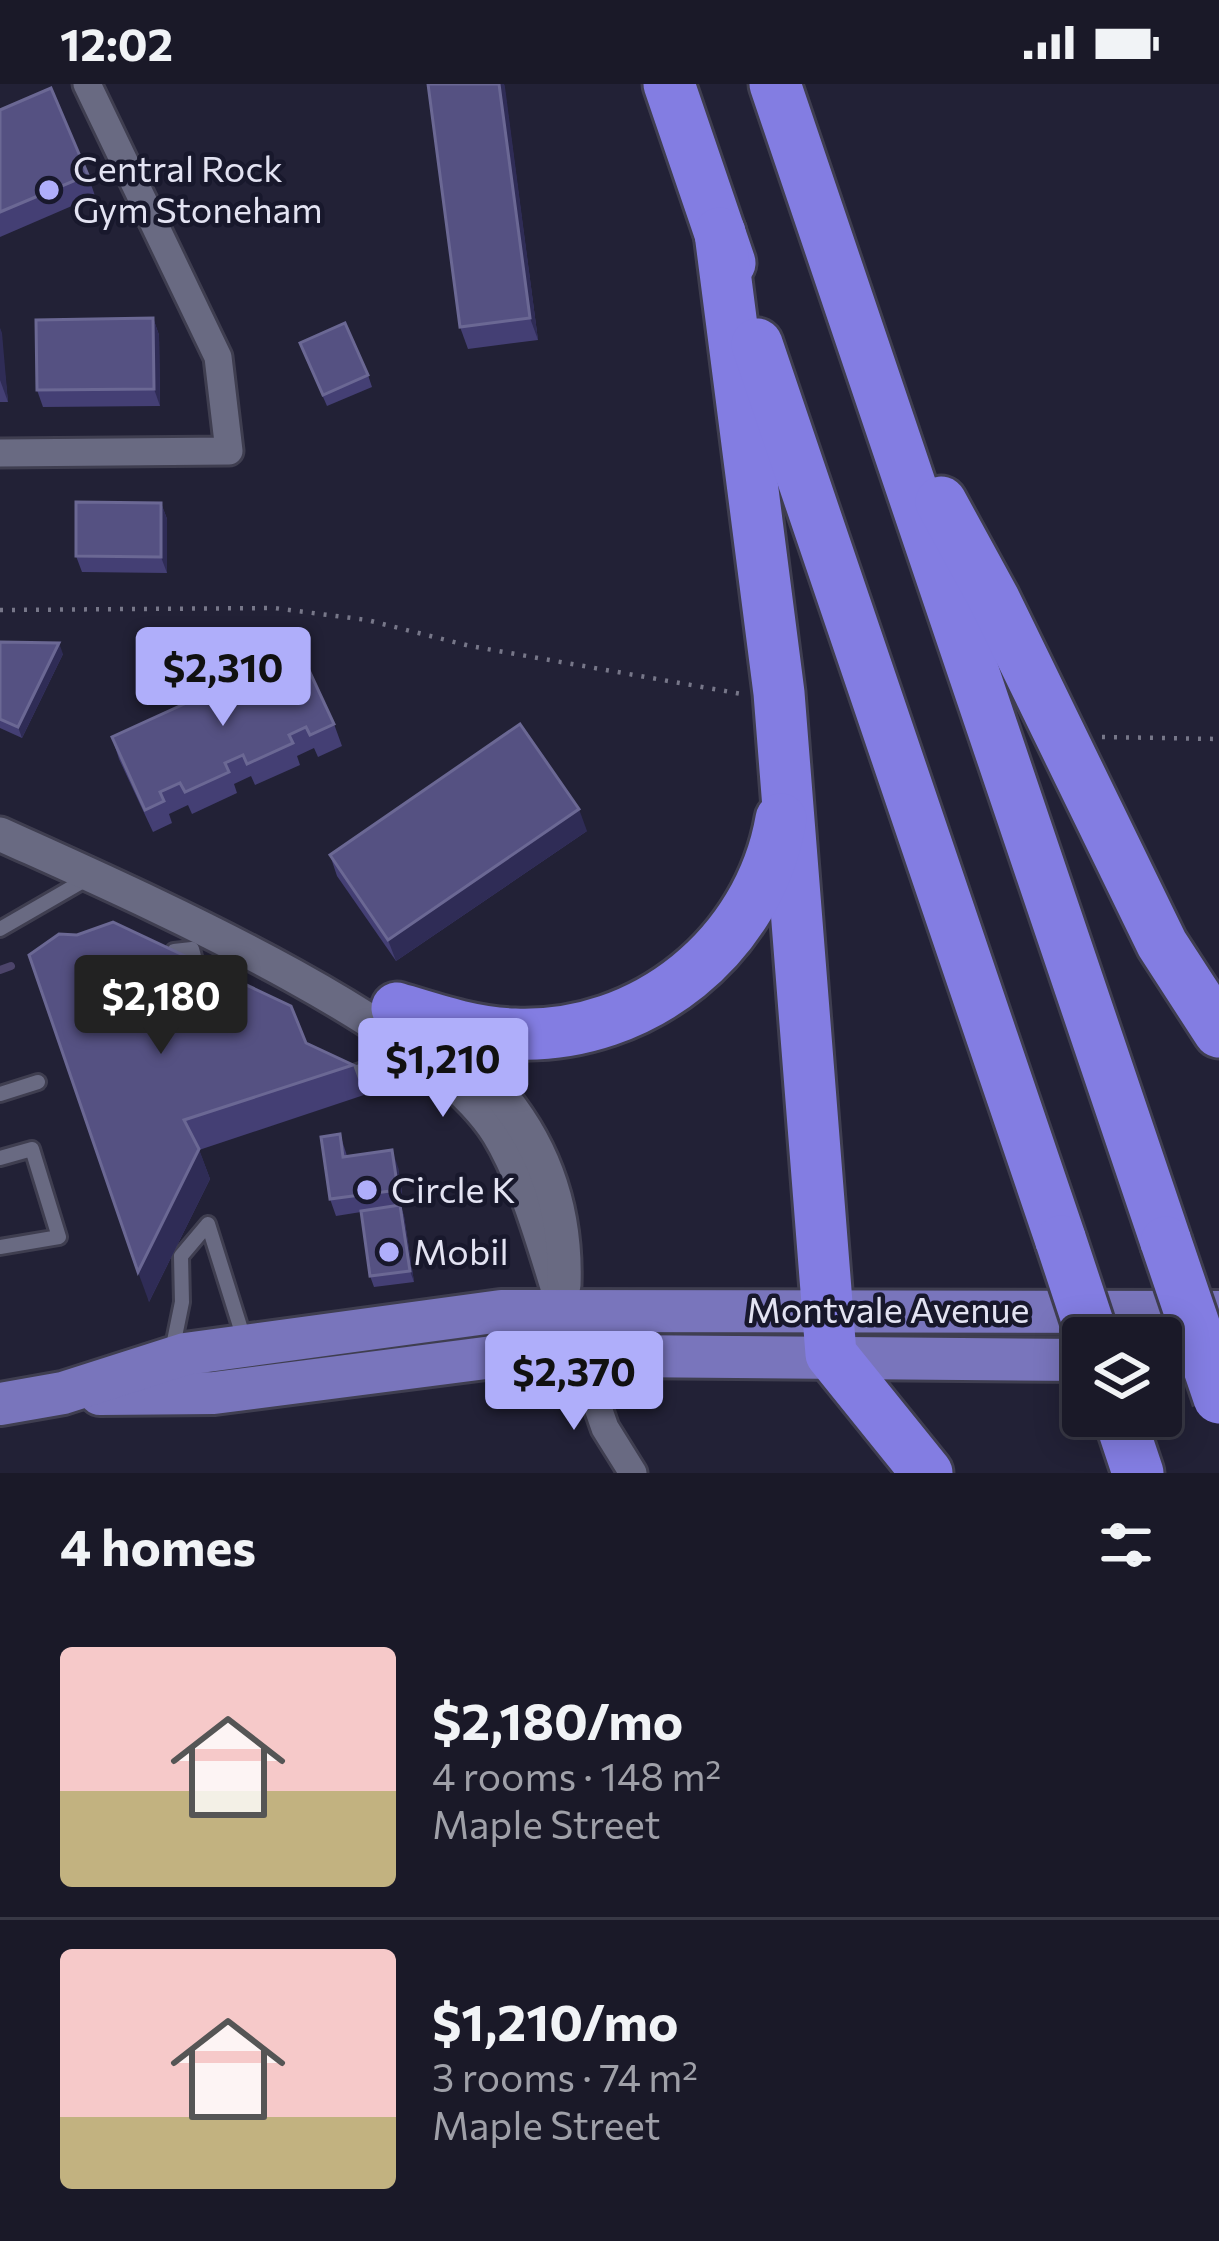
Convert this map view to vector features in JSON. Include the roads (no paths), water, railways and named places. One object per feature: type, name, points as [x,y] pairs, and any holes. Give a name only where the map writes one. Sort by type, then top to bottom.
[{"type":"highway","points":[[669,84],[1086,1317]]},
{"type":"highway","points":[[775,84],[1219,1398]]},
{"type":"highway","points":[[720,233],[784,753],[829,1332],[927,1473]]},
{"type":"highway","points":[[876,383],[994,599],[1162,944],[1219,1032]]},
{"type":"highway","points":[[405,1030],[542,1034],[618,1018],[670,990],[720,947],[759,887],[781,824],[784,753]]},
{"type":"main road","name":"Montvale Avenue","points":[[0,1404],[63,1393],[170,1358],[245,1344],[352,1327],[563,1308],[1062,1358]]},
{"type":"main road","name":"Montvale Avenue","points":[[63,1393],[214,1394],[508,1355],[1219,1312]]},
{"type":"main road","points":[[1182,1361],[1219,1362]]},
{"type":"street","points":[[0,453],[229,452],[218,357],[87,84]]},
{"type":"street","points":[[0,834],[90,877],[196,940],[280,968],[489,1076],[532,1137],[562,1228],[563,1308]]},
{"type":"street","points":[[280,968],[405,1030],[498,1134],[605,1428],[633,1473]]},
{"type":"lane","points":[[0,929],[90,877]]},
{"type":"lane","points":[[163,971],[174,951],[196,940],[196,964],[186,982]]},
{"type":"lane","points":[[337,1080],[405,1030]]},
{"type":"lane","points":[[0,1094],[38,1082]]},
{"type":"lane","points":[[0,1158],[32,1149],[59,1237],[0,1247]]},
{"type":"lane","points":[[170,1358],[182,1302],[181,1256],[208,1224],[225,1294],[245,1344]]},
{"type":"waterway","points":[[0,970],[11,966]]},
{"type":"place","name":"Central Rock Gym Stoneham","points":[[49,190]]},
{"type":"place","name":"Circle K","points":[[367,1190]]},
{"type":"place","name":"Mobil","points":[[389,1252]]}]
